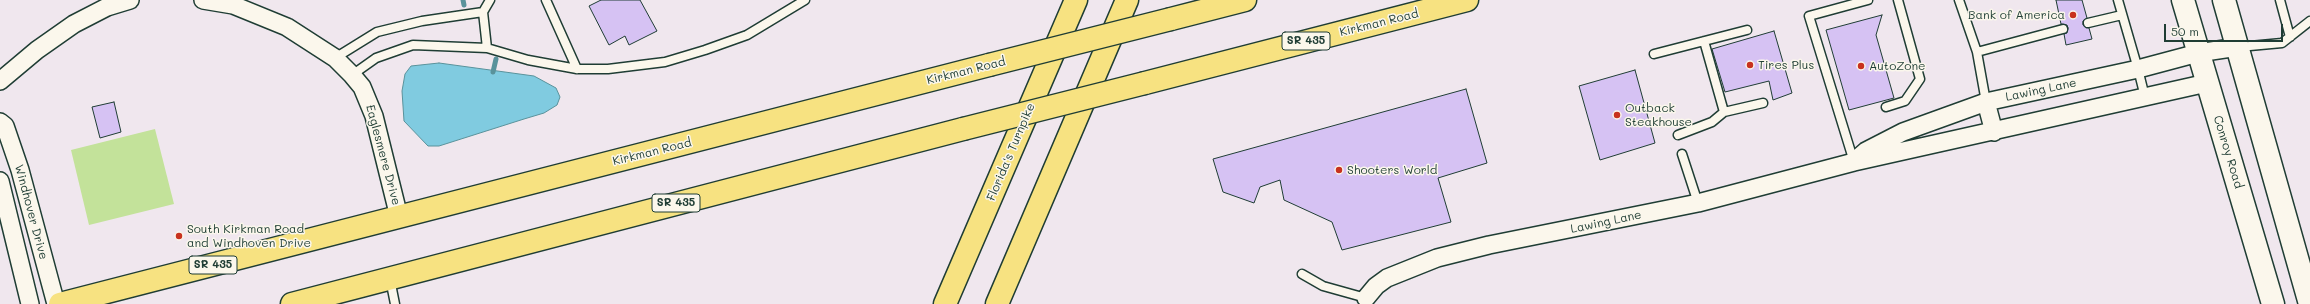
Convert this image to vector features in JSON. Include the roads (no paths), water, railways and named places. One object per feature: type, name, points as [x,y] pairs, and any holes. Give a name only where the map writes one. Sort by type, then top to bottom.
[{"type":"main road","name":"Florida's Turnpike","points":[[946,304],[1076,0]]},
{"type":"main road","points":[[997,304],[1127,0]]},
{"type":"main road","name":"Kirkman Road","points":[[60,304],[1245,0]]},
{"type":"main road","name":"Kirkman Road","points":[[292,304],[389,277],[1467,0]]},
{"type":"main road","name":"Conroy Road","points":[[2183,0],[2273,304]]},
{"type":"main road","points":[[2224,0],[2310,304]]},
{"type":"street","points":[[0,81],[37,50],[74,24],[107,7],[130,0]]},
{"type":"street","name":"Eaglesmere Drive","points":[[203,0],[233,5],[287,27],[335,58],[352,75],[362,87],[374,116],[399,217]]},
{"type":"street","name":"Lawing Lane","points":[[1854,162],[1866,150],[1903,132],[1986,102],[2138,69],[2198,53],[2238,47]]},
{"type":"street","name":"Lawing Lane","points":[[1366,298],[1376,286],[1387,278],[1437,258],[1489,245],[1698,203],[1854,162],[1994,132],[2207,83]]},
{"type":"street","points":[[1986,102],[1994,132]]},
{"type":"street","name":"Windhover Drive","points":[[0,122],[5,126],[20,170],[56,304]]},
{"type":"street","name":"Windhover Drive","points":[[0,181],[30,304]]},
{"type":"lane","points":[[487,48],[483,12],[490,0]]},
{"type":"lane","points":[[546,0],[577,69]]},
{"type":"lane","points":[[352,75],[376,58],[413,45],[487,48],[528,60],[577,69],[608,69],[665,62],[747,35],[805,0]]},
{"type":"lane","points":[[1854,162],[1809,16],[1868,0]]},
{"type":"lane","points":[[1886,107],[1905,101],[1920,79],[1898,0]]},
{"type":"lane","points":[[1959,0],[1977,52],[1986,102]]},
{"type":"lane","points":[[2118,0],[2145,97]]},
{"type":"lane","points":[[2280,0],[2290,37]]},
{"type":"lane","points":[[335,58],[377,32],[422,21],[483,12]]},
{"type":"lane","points":[[2088,23],[2122,15]]},
{"type":"lane","points":[[2238,47],[2282,42],[2310,21]]},
{"type":"lane","points":[[1977,52],[2063,29]]},
{"type":"lane","points":[[1654,54],[1747,30]]},
{"type":"lane","points":[[1704,41],[1724,112]]},
{"type":"lane","points":[[1678,135],[1712,122],[1724,112],[1763,102]]},
{"type":"lane","points":[[1682,154],[1698,203]]},
{"type":"lane","points":[[1302,274],[1324,286],[1366,298]]},
{"type":"lane","points":[[389,277],[395,304]]},
{"type":"water","points":[[439,63],[534,76],[556,88],[560,97],[557,105],[544,113],[439,146],[428,146],[404,121],[402,91],[405,74],[411,66]]},
{"type":"waterway","points":[[463,0],[464,5]]},
{"type":"waterway","points":[[493,72],[496,59]]},
{"type":"place","name":"Bank of America","points":[[2073,15]]},
{"type":"place","name":"Tires Plus","points":[[1750,65]]},
{"type":"place","name":"AutoZone","points":[[1861,66]]},
{"type":"place","name":"Outback Steakhouse","points":[[1617,115]]},
{"type":"place","name":"Shooters World","points":[[1339,170]]},
{"type":"place","name":"South Kirkman Road and Windhoven Drive","points":[[179,236]]}]
